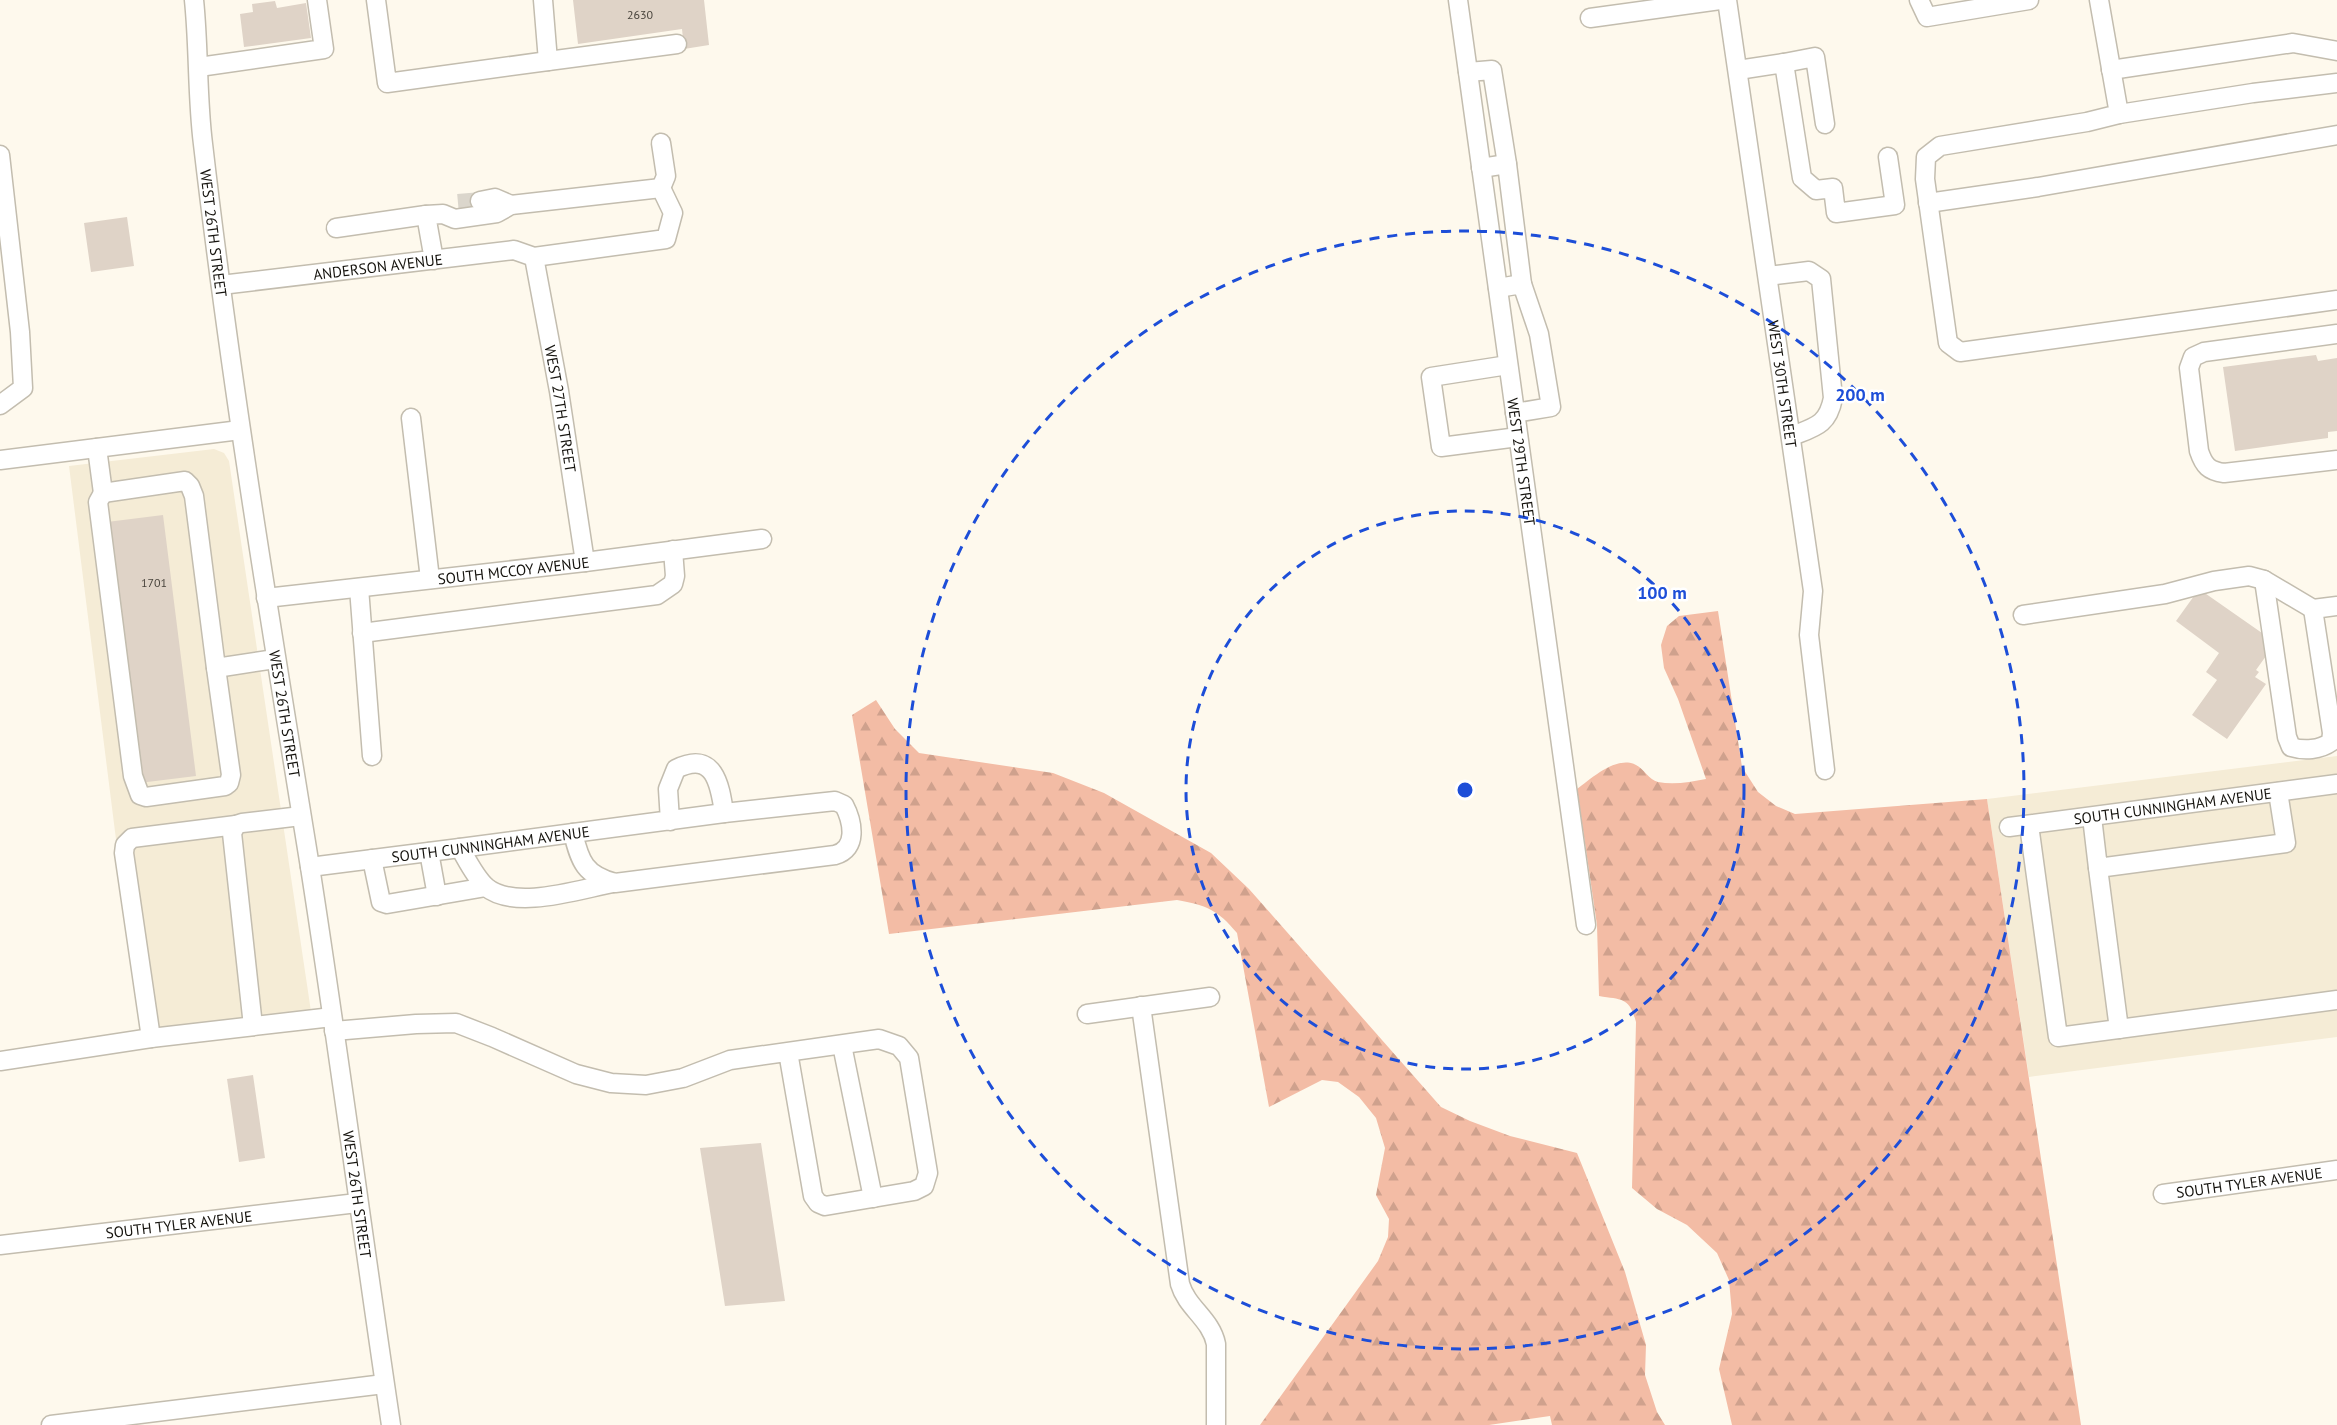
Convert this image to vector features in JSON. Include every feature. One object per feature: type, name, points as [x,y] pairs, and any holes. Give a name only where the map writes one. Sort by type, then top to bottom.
[{"type":"street","name":"WEST 26TH STREET","points":[[194,0],[202,139],[240,430],[310,867],[390,1425]]},
{"type":"street","points":[[199,67],[324,49],[317,0]]},
{"type":"street","points":[[376,0],[387,83],[677,44]]},
{"type":"street","points":[[543,0],[548,61]]},
{"type":"street","name":"WEST 29TH STREET","points":[[1458,0],[1586,925]]},
{"type":"street","points":[[1590,18],[1621,7],[1720,0]]},
{"type":"street","name":"WEST 30TH STREET","points":[[1727,0],[1813,591],[1809,635],[1825,770]]},
{"type":"street","points":[[1919,0],[1927,17],[2030,0]]},
{"type":"street","points":[[2099,0],[2119,114]]},
{"type":"street","points":[[2111,70],[2293,43],[2337,51]]},
{"type":"street","points":[[1738,70],[1815,57],[1825,124]]},
{"type":"street","points":[[1784,63],[1802,178],[1816,190],[1833,188],[1836,213],[1895,205],[1888,157]]},
{"type":"street","points":[[1468,72],[1492,70],[1507,164],[1522,284],[1539,334],[1551,407],[1515,413]]},
{"type":"street","points":[[2337,83],[2253,93],[2119,114],[2086,122],[1940,146],[1926,157],[1925,179],[1948,343],[1960,352],[2337,300]]},
{"type":"street","points":[[1928,203],[2038,187],[2337,135]]},
{"type":"street","points":[[434,214],[455,219],[497,213],[511,205],[661,188],[666,176],[661,143]]},
{"type":"street","points":[[0,155],[2,205],[20,332],[23,388],[1,401]]},
{"type":"street","points":[[1481,168],[1507,164]]},
{"type":"street","name":"ANDERSON AVENUE","points":[[221,285],[514,250],[534,257],[666,238],[673,213],[661,188]]},
{"type":"street","points":[[480,201],[495,198],[511,205]]},
{"type":"street","points":[[336,228],[434,214],[458,203]]},
{"type":"street","points":[[434,214],[434,260]]},
{"type":"street","name":"WEST 27TH STREET","points":[[534,257],[559,391],[585,562]]},
{"type":"street","points":[[1768,276],[1809,271],[1821,279],[1833,398],[1830,412],[1819,426],[1792,436]]},
{"type":"street","points":[[1498,288],[1522,284]]},
{"type":"street","points":[[2337,334],[2204,352],[2193,357],[2189,368],[2199,451],[2203,464],[2212,471],[2224,473],[2337,460]]},
{"type":"street","points":[[1508,365],[1431,377],[1441,447],[1518,437]]},
{"type":"street","points":[[411,418],[430,579]]},
{"type":"street","points":[[0,460],[240,430]]},
{"type":"street","points":[[97,448],[103,493],[98,502],[133,776],[141,795],[146,797],[225,786],[229,783],[231,775],[194,496],[190,486],[185,481],[103,493]]},
{"type":"street","name":"SOUTH MCCOY AVENUE","points":[[266,598],[585,562],[762,539]]},
{"type":"street","points":[[362,633],[657,595],[673,585],[675,576],[673,550]]},
{"type":"street","points":[[2023,615],[2165,594],[2214,581],[2249,576],[2264,580],[2313,609],[2337,606]]},
{"type":"street","points":[[2264,580],[2287,737],[2291,747],[2301,750],[2324,747],[2331,742],[2332,733],[2313,609]]},
{"type":"street","points":[[359,588],[372,756]]},
{"type":"street","points":[[216,668],[275,659]]},
{"type":"street","points":[[670,821],[668,789],[670,779],[676,769],[696,763],[706,766],[716,777],[724,813]]},
{"type":"street","name":"SOUTH CUNNINGHAM AVENUE","points":[[2009,827],[2337,784]]},
{"type":"street","points":[[2098,867],[2286,843],[2278,792]]},
{"type":"street","name":"SOUTH CUNNINGHAM AVENUE","points":[[310,867],[724,813],[835,801],[844,805],[852,832],[849,845],[843,853],[835,855],[615,883],[528,899],[512,898],[486,887]]},
{"type":"street","points":[[151,1038],[124,853],[125,845],[132,838],[301,816]]},
{"type":"street","points":[[2092,817],[2119,1029]]},
{"type":"street","points":[[236,825],[232,833],[253,1026]]},
{"type":"street","points":[[2030,825],[2058,1037],[2337,1000]]},
{"type":"street","points":[[573,833],[579,859],[591,873],[615,883]]},
{"type":"street","points":[[372,859],[381,902],[387,904],[486,887],[459,848]]},
{"type":"street","points":[[429,852],[437,896]]},
{"type":"street","points":[[1087,1014],[1210,997]]},
{"type":"street","points":[[1141,1006],[1180,1284],[1184,1294],[1214,1333],[1217,1359],[1214,1412],[1216,1425]]},
{"type":"street","points":[[0,1061],[151,1038],[253,1026],[456,1023],[576,1074],[611,1083],[646,1085],[683,1078],[730,1060],[879,1039],[899,1046],[909,1058],[927,1173],[924,1186],[914,1191],[825,1206],[818,1203],[813,1196],[788,1052]]},
{"type":"street","points":[[842,1045],[873,1198]]},
{"type":"street","name":"SOUTH TYLER AVENUE","points":[[2163,1194],[2337,1170]]},
{"type":"street","name":"SOUTH TYLER AVENUE","points":[[0,1245],[357,1203]]},
{"type":"street","points":[[51,1425],[384,1384]]},
{"type":"shaded area","points":[[214,449],[224,453],[229,461],[313,1025],[142,1046],[69,466]]},
{"type":"shaded area","points":[[2337,756],[2337,1037],[2029,1077],[1987,799]]},
{"type":"green space","points":[[1718,611],[1742,767],[1758,792],[1776,806],[1795,814],[1987,799],[2081,1425],[1732,1425],[1719,1369],[1732,1314],[1729,1280],[1717,1253],[1687,1225],[1657,1209],[1632,1188],[1636,1022],[1631,1008],[1624,1001],[1599,996],[1597,925],[1577,789],[1605,769],[1621,763],[1636,765],[1658,782],[1676,783],[1706,779],[1678,699],[1664,668],[1661,645],[1667,626],[1679,616]]},
{"type":"green space","points":[[876,700],[895,729],[919,753],[1053,773],[1104,793],[1211,853],[1249,889],[1441,1107],[1510,1136],[1577,1153],[1625,1272],[1646,1345],[1645,1375],[1657,1412],[1665,1425],[1552,1425],[1550,1416],[1489,1425],[1260,1425],[1378,1261],[1388,1237],[1389,1219],[1376,1195],[1385,1148],[1376,1118],[1359,1097],[1338,1082],[1322,1080],[1269,1107],[1237,933],[1224,919],[1204,907],[1177,900],[889,934],[852,715]]},
{"type":"building","points":[[573,0],[704,0],[709,45],[684,49],[682,29],[578,44]]},
{"type":"building","points":[[275,1],[277,8],[306,3],[311,38],[244,47],[240,14],[253,12],[252,4]]},
{"type":"building","points":[[127,217],[134,266],[91,272],[84,223]]},
{"type":"building","points":[[2316,355],[2318,361],[2337,358],[2337,431],[2328,432],[2328,438],[2235,451],[2223,367]]},
{"type":"building","points":[[163,515],[196,776],[139,783],[107,522]]},
{"type":"building","points":[[2199,589],[2262,633],[2266,656],[2256,670],[2259,672],[2255,677],[2266,684],[2227,739],[2192,715],[2217,680],[2206,672],[2219,653],[2176,621]]},
{"type":"building","points":[[253,1075],[265,1158],[239,1162],[227,1079]]},
{"type":"building","points":[[761,1143],[785,1301],[725,1306],[700,1148]]},
{"type":"tunnel","points":[[458,203],[480,201]]}]
